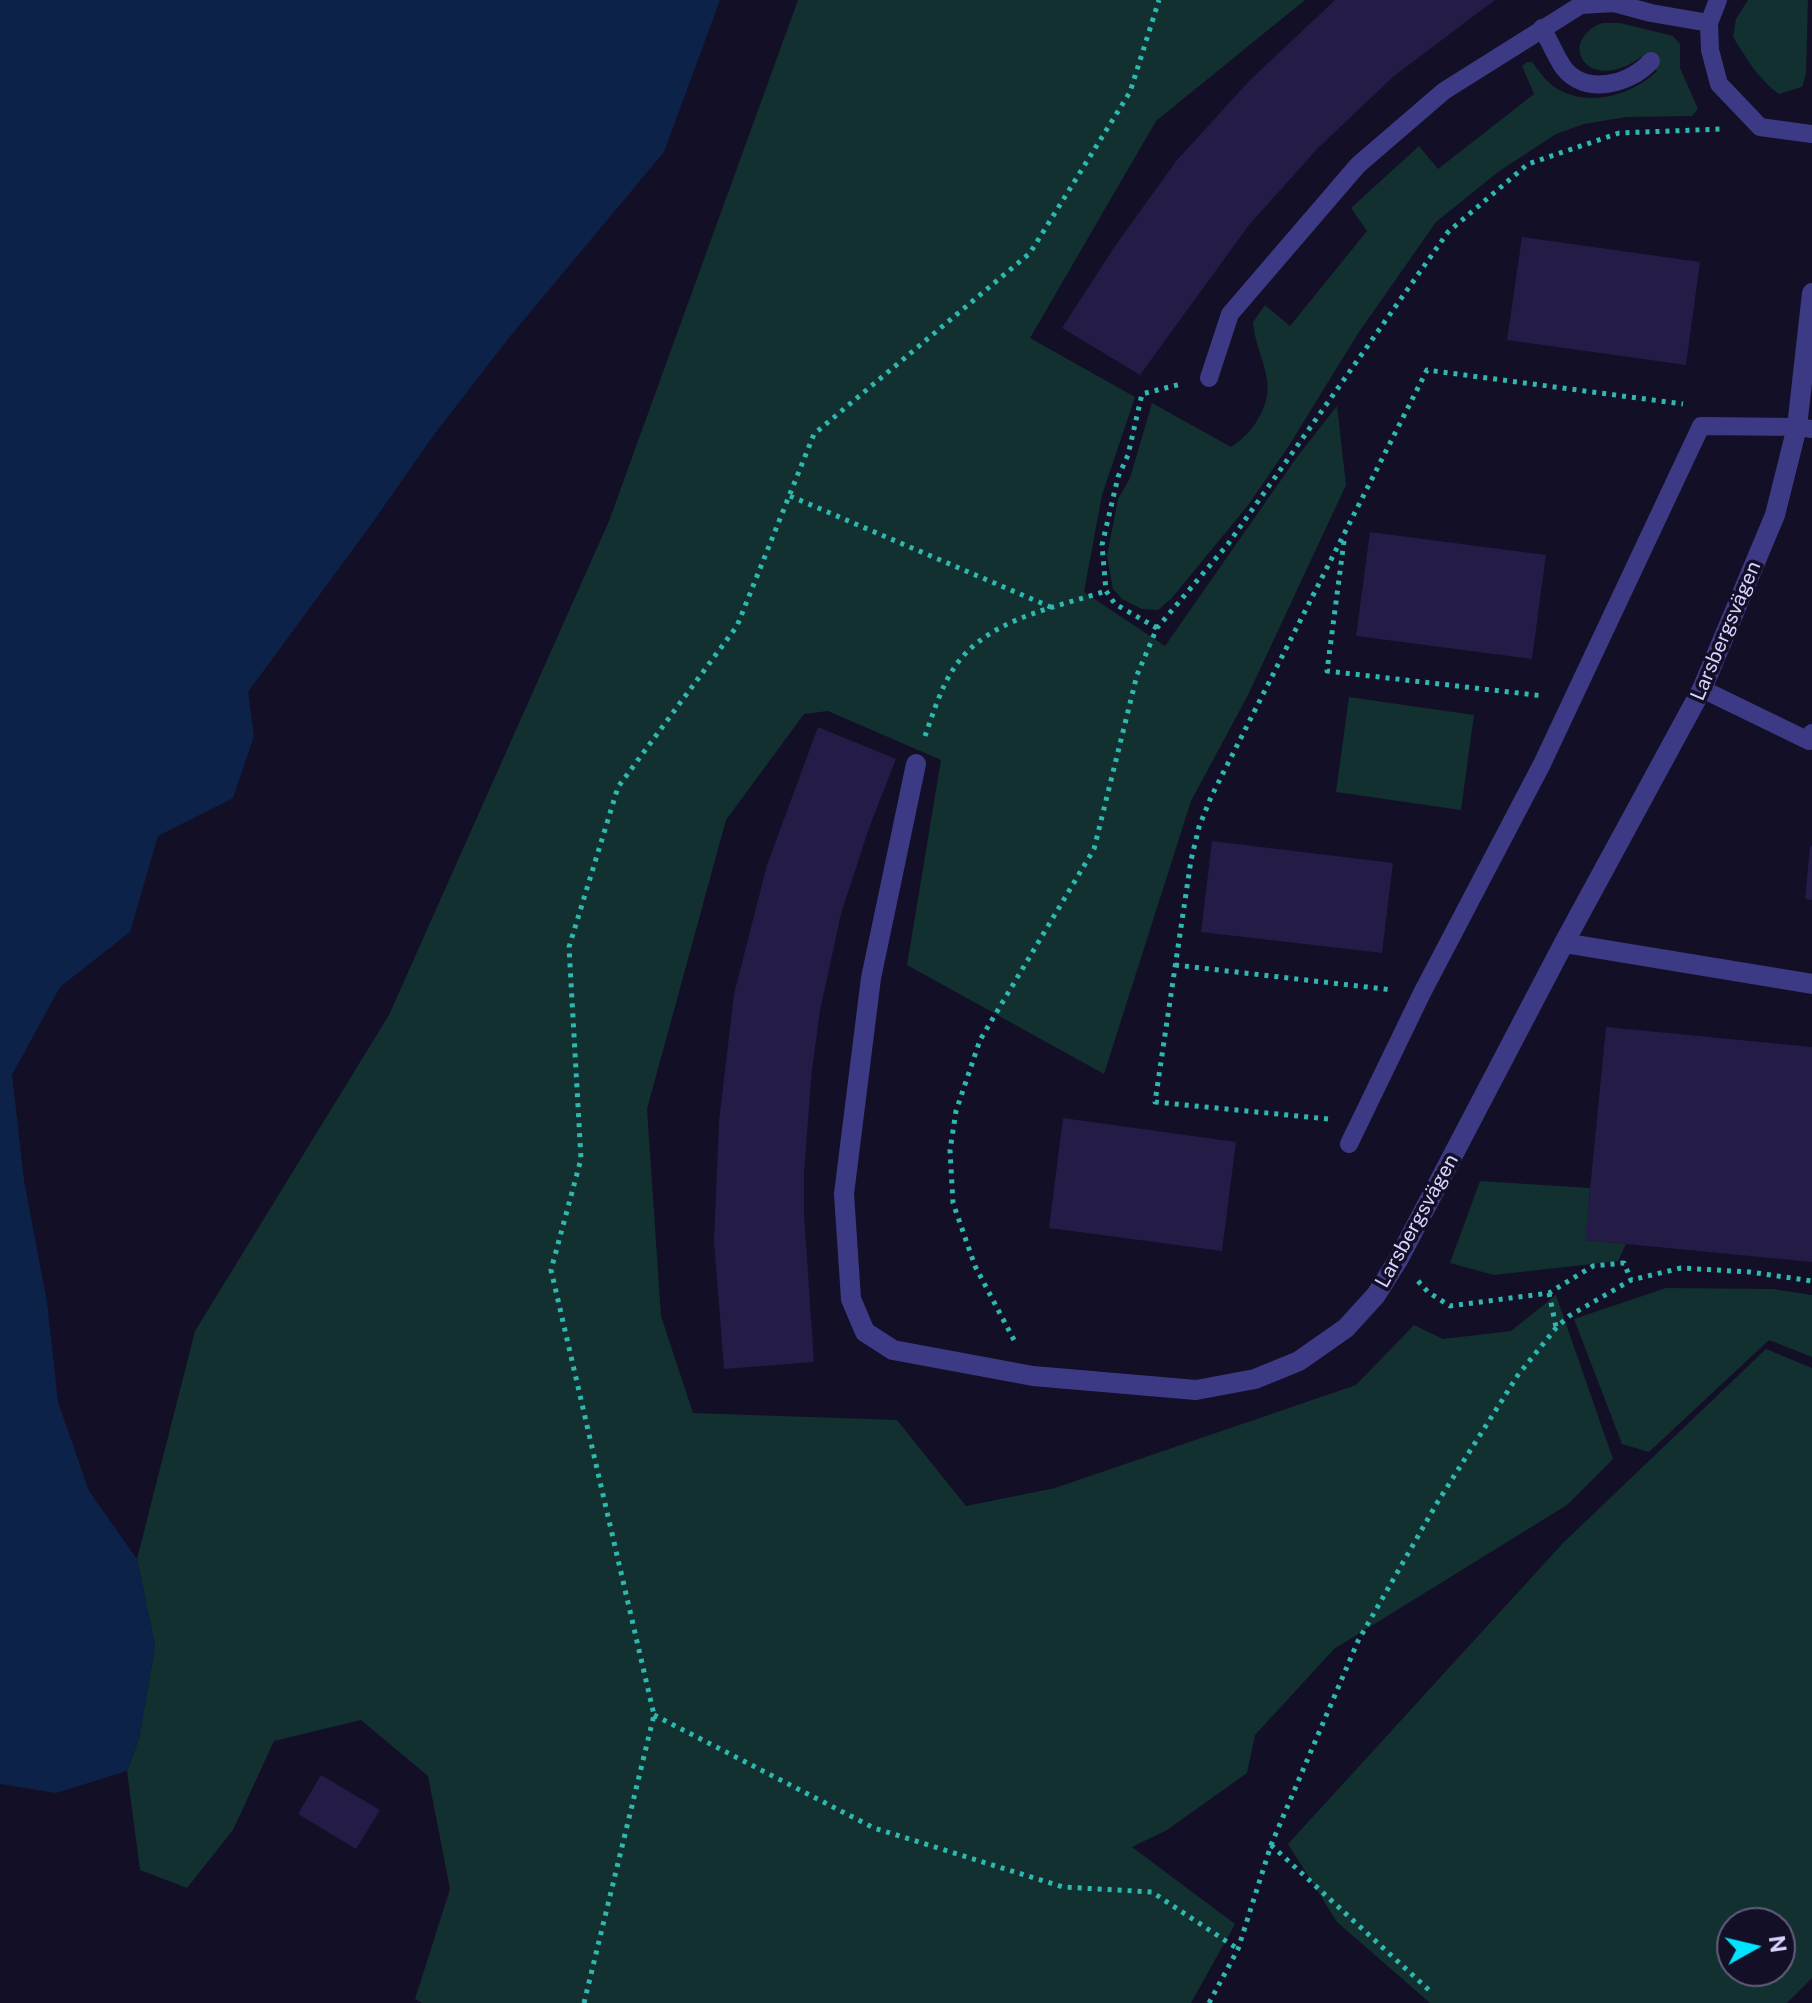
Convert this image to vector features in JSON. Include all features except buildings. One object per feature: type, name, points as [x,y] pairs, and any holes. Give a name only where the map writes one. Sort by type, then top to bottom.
[{"type":"street","name":"Larsbergsvägen","points":[[916,764],[871,978],[844,1194],[851,1299],[865,1332],[893,1350],[1033,1376],[1196,1390],[1255,1379],[1299,1361],[1346,1328],[1376,1295],[1398,1260],[1564,943],[1702,689],[1775,515],[1804,428],[1812,293]]},
{"type":"street","points":[[1564,943],[1812,984]]},
{"type":"lane","points":[[1718,0],[1709,23],[1710,50],[1719,84],[1760,127],[1812,134]]},
{"type":"lane","points":[[1209,378],[1230,314],[1358,165],[1444,91],[1581,5],[1614,3],[1709,23]]},
{"type":"lane","points":[[1542,28],[1564,68],[1587,84],[1617,83],[1642,71],[1651,61]]},
{"type":"lane","points":[[1349,1144],[1422,993],[1542,764],[1701,426],[1804,428]]},
{"type":"lane","points":[[1702,689],[1809,741],[1812,733]]},
{"type":"path","points":[[584,2003],[654,1715],[551,1270],[581,1159],[569,947],[618,787],[737,626],[814,434],[1030,253],[1130,92],[1159,0]]},
{"type":"path","points":[[1033,1376],[975,1266],[953,1203],[950,1150],[954,1124],[980,1040],[1094,849],[1137,675],[1157,628],[1228,544],[1448,232],[1528,164],[1619,133],[1760,127]]},
{"type":"path","points":[[1360,1122],[1155,1102],[1191,860],[1199,827],[1211,797],[1427,370],[1708,407],[1715,426]]},
{"type":"path","points":[[1157,628],[1115,604],[1106,591],[1102,545],[1142,394],[1209,378]]},
{"type":"path","points":[[790,496],[1053,608]]},
{"type":"path","points":[[1344,534],[1327,671],[1573,699]]},
{"type":"path","points":[[916,764],[932,715],[954,668],[982,637],[1028,615],[1106,591]]},
{"type":"path","points":[[1175,965],[1422,993]]},
{"type":"path","points":[[1398,1260],[1428,1292],[1450,1306],[1549,1293],[1593,1266],[1624,1263],[1631,1280]]},
{"type":"path","points":[[1209,2003],[1238,1949],[1271,1845],[1358,1641],[1461,1464],[1518,1375],[1556,1328],[1569,1316],[1631,1280],[1681,1268],[1750,1272],[1812,1281]]},
{"type":"path","points":[[1549,1293],[1556,1328]]},
{"type":"path","points":[[654,1715],[874,1828],[1063,1887],[1152,1892],[1238,1949]]},
{"type":"path","points":[[1271,1845],[1430,1991]]},
{"type":"green space","points":[[798,0],[1305,0],[1156,121],[1030,338],[1135,397],[1102,495],[1084,592],[1165,646],[1297,457],[1337,406],[1346,485],[1248,695],[1191,801],[1104,1074],[907,965],[941,760],[828,711],[804,714],[726,820],[647,1109],[661,1316],[693,1413],[897,1420],[966,1506],[1055,1488],[1356,1385],[1414,1325],[1443,1339],[1511,1331],[1556,1295],[1613,1459],[1567,1505],[1334,1649],[1255,1735],[1247,1773],[1167,1830],[1132,1847],[1235,1924],[1191,2003],[422,2003],[415,1999],[450,1889],[428,1776],[361,1720],[274,1741],[233,1830],[187,1888],[140,1870],[127,1771],[139,1738],[155,1646],[137,1559],[195,1331],[389,1015],[609,521]]},
{"type":"green space","points":[[1748,0],[1808,0],[1806,74],[1802,87],[1779,94],[1759,75],[1733,37],[1736,19]]},
{"type":"green space","points":[[1602,23],[1620,23],[1673,36],[1680,44],[1680,68],[1698,109],[1692,116],[1626,117],[1584,124],[1556,134],[1498,172],[1436,222],[1357,335],[1249,504],[1171,599],[1158,610],[1142,609],[1122,599],[1113,589],[1107,556],[1118,499],[1130,478],[1152,403],[1231,447],[1241,439],[1257,421],[1267,398],[1267,376],[1253,322],[1265,305],[1290,326],[1367,231],[1351,208],[1419,146],[1438,169],[1534,94],[1522,66],[1527,62],[1532,62],[1550,84],[1566,93],[1594,98],[1621,93],[1657,71],[1651,62],[1641,57],[1622,68],[1606,71],[1584,62],[1580,52],[1581,42],[1588,32]]},
{"type":"green space","points":[[1349,697],[1474,715],[1461,810],[1336,792]]},
{"type":"green space","points":[[1480,1181],[1590,1188],[1586,1240],[1626,1244],[1618,1261],[1494,1275],[1450,1263]]},
{"type":"green space","points":[[1666,1288],[1773,1289],[1812,1295],[1812,1357],[1769,1340],[1649,1452],[1622,1444],[1574,1319]]},
{"type":"green space","points":[[1766,1349],[1812,1368],[1812,1978],[1787,2003],[1430,2003],[1337,1922],[1288,1844],[1563,1543]]},
{"type":"water","points":[[0,0],[720,0],[664,152],[508,339],[433,436],[248,692],[254,736],[233,798],[158,836],[130,932],[60,987],[12,1075],[24,1180],[47,1302],[58,1402],[89,1491],[137,1559],[155,1646],[139,1738],[127,1771],[56,1793],[0,1784]]}]
